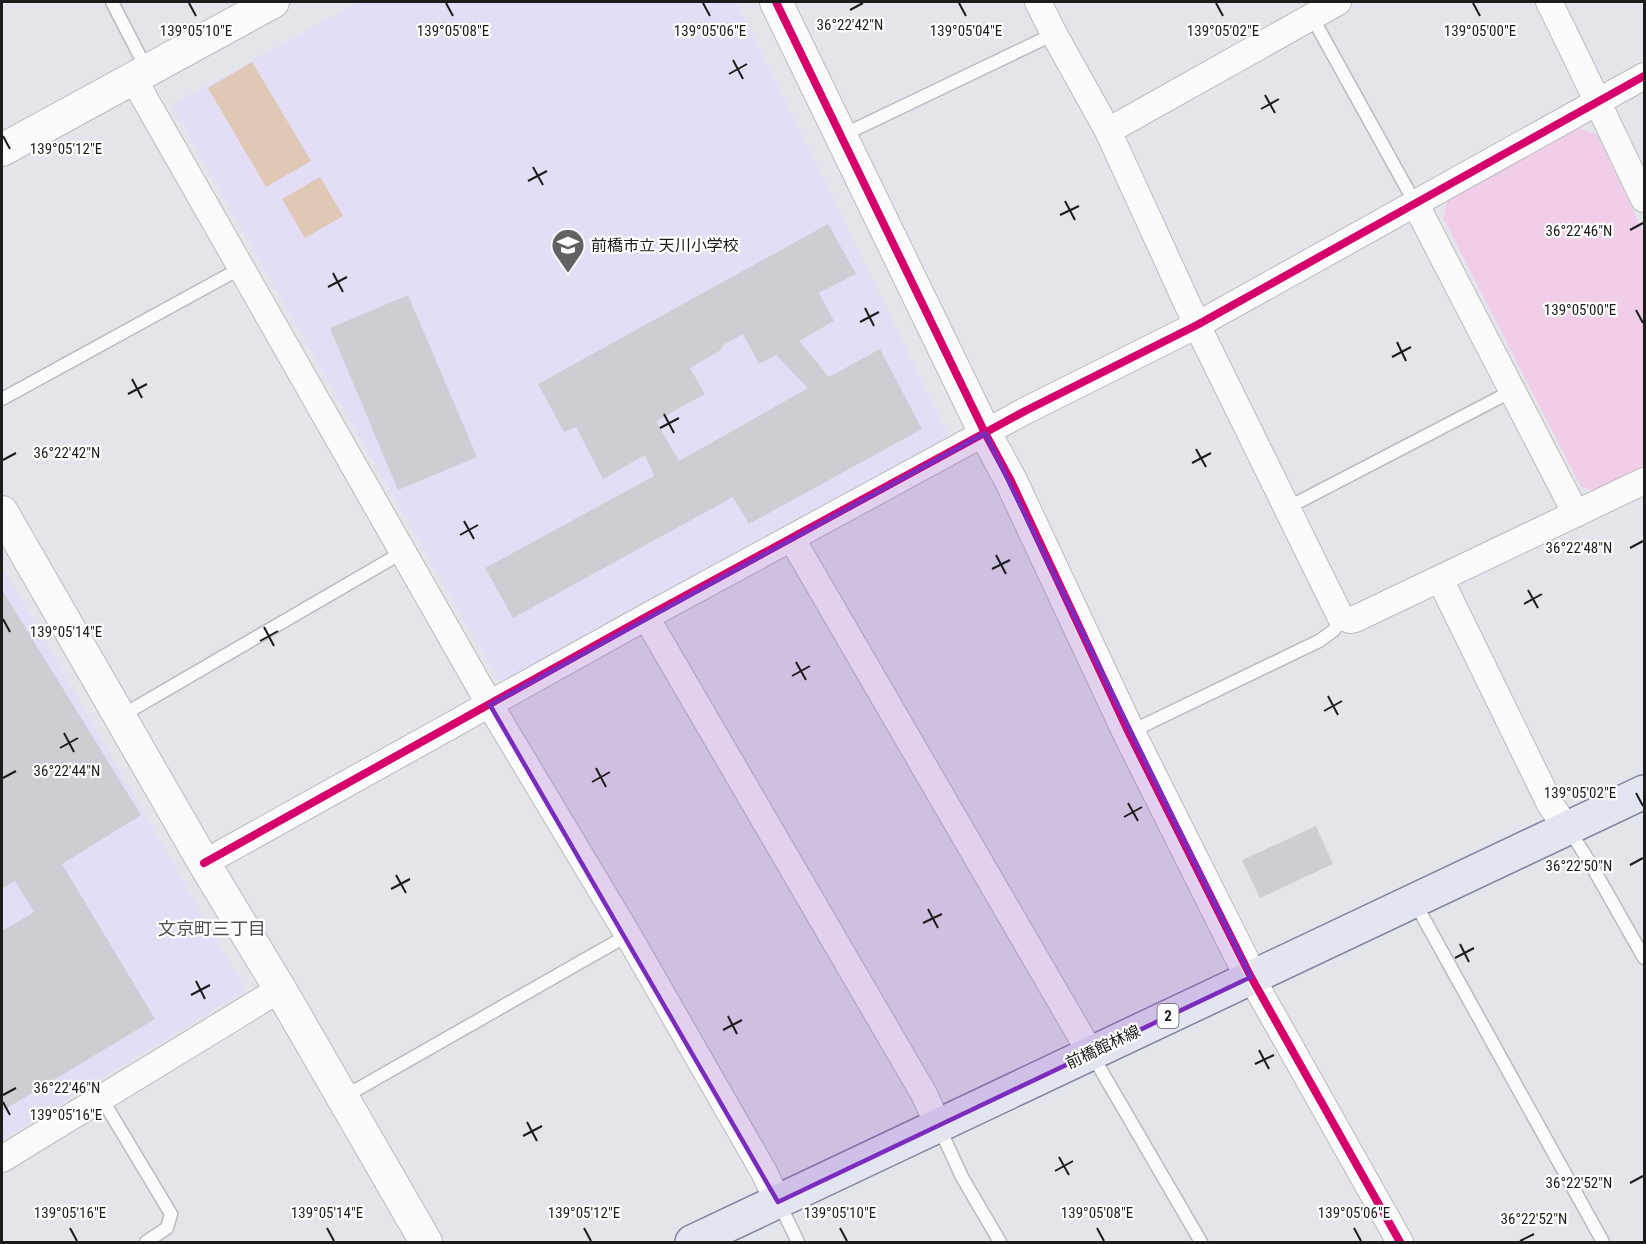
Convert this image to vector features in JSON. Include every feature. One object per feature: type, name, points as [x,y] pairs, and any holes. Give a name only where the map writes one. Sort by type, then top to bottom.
[{"type":"main road","name":"前橋館林線","points":[[692,1242],[1644,792]]},
{"type":"street","points":[[2,150],[273,2]]},
{"type":"street","points":[[776,2],[985,433],[1011,481],[1129,733],[1251,977],[1400,1242]]},
{"type":"street","points":[[1038,2],[1108,131],[1197,325],[1337,612],[1344,618],[1355,619],[1644,481]]},
{"type":"street","points":[[1108,131],[1338,2]]},
{"type":"street","points":[[1549,2],[1644,200]]},
{"type":"street","points":[[140,74],[241,268],[490,705],[628,935],[764,1172],[778,1202]]},
{"type":"street","points":[[204,863],[646,617],[985,433],[1197,325],[1644,76]]},
{"type":"street","points":[[1416,203],[1576,514]]},
{"type":"street","points":[[2,512],[426,1242]]},
{"type":"street","points":[[792,539],[1090,1053]]},
{"type":"street","points":[[1440,579],[1550,804],[1566,827]]},
{"type":"street","points":[[646,617],[918,1084],[938,1125]]},
{"type":"street","points":[[2,1159],[280,989]]},
{"type":"lane","points":[[112,2],[140,74]]},
{"type":"lane","points":[[1312,17],[1416,203]]},
{"type":"lane","points":[[841,136],[1054,34]]},
{"type":"lane","points":[[2,399],[241,268]]},
{"type":"lane","points":[[1287,508],[1512,391]]},
{"type":"lane","points":[[120,717],[403,552]]},
{"type":"lane","points":[[1129,733],[1319,641],[1333,631],[1344,618]]},
{"type":"lane","points":[[1566,827],[1589,861],[1644,958]]},
{"type":"lane","points":[[1413,900],[1603,1242]]},
{"type":"lane","points":[[342,1098],[628,935]]},
{"type":"lane","points":[[1090,1053],[1201,1242]]},
{"type":"lane","points":[[102,1099],[171,1214],[167,1228],[146,1242]]},
{"type":"lane","points":[[938,1125],[962,1178],[1000,1242]]},
{"type":"lane","points":[[778,1202],[798,1242]]},
{"type":"highlighted area","points":[[985,433],[1251,977],[778,1202],[490,705]]},
{"type":"shaded area","name":"前橋市立 天川小学校","points":[[359,2],[737,2],[952,442],[516,680],[498,680],[171,105]]},
{"type":"shaded area","points":[[252,62],[311,161],[266,187],[208,88]]},
{"type":"shaded area","points":[[1577,128],[1597,134],[1644,233],[1644,466],[1594,490],[1581,487],[1443,218],[1447,201]]},
{"type":"shaded area","points":[[320,177],[343,216],[305,238],[282,199]]},
{"type":"shaded area","points":[[2,566],[246,990],[2,1139]]},
{"type":"building","points":[[828,224],[856,274],[819,293],[834,321],[799,341],[829,377],[880,349],[922,429],[749,524],[733,497],[513,618],[485,568],[654,476],[645,455],[603,479],[576,427],[564,432],[538,384]],"holes":[[[743,334],[759,364],[776,355],[808,388],[679,461],[656,421],[705,394],[690,368]]]},
{"type":"building","points":[[408,295],[477,457],[398,490],[330,328]]},
{"type":"building","points":[[2,590],[141,815],[62,864],[155,1019],[2,1111],[2,931],[34,912],[15,881],[3,888],[2,885]]},
{"type":"building","points":[[1316,826],[1333,864],[1260,898],[1242,860]]},
{"type":"cycle path","points":[[776,2],[985,433],[1011,481],[1129,733],[1251,977],[1400,1242]]},
{"type":"cycle path","points":[[204,863],[646,617],[1025,411],[1197,325],[1644,76]]},
{"type":"place","name":"前橋市立 天川小学校","points":[[568,274]]},
{"type":"district","name":"文京町三丁目","points":[[212,928]]}]
